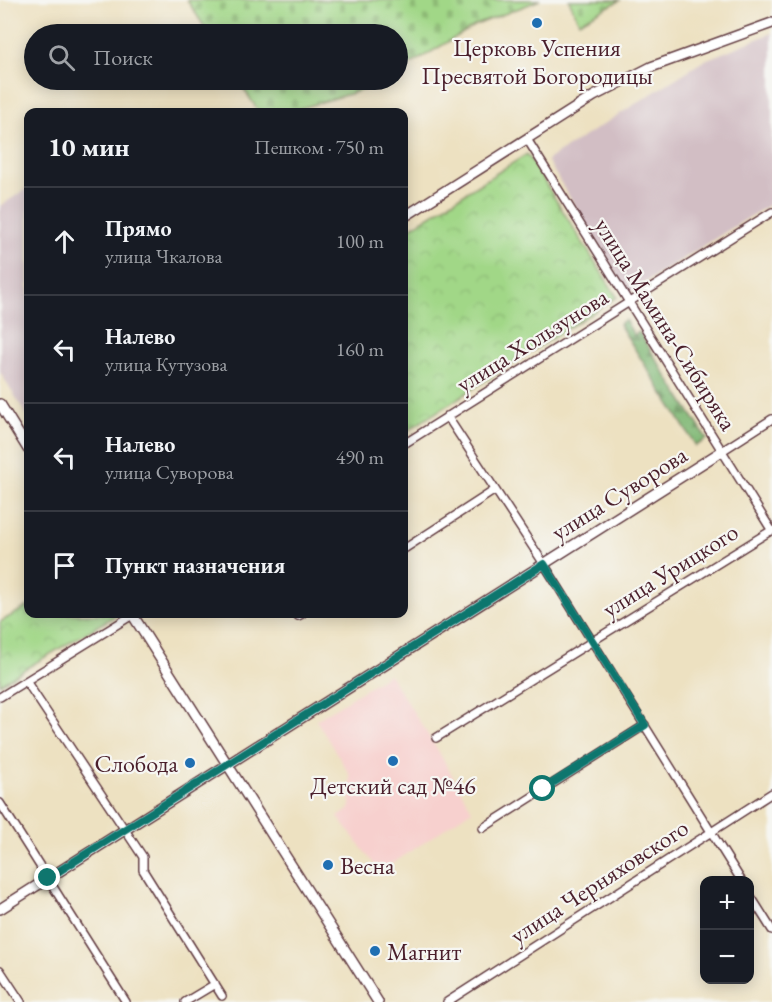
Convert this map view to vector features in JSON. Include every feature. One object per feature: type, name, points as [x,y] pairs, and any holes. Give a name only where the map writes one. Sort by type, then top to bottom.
[{"type":"main road","points":[[408,214],[594,96],[651,67],[772,23]]},
{"type":"main road","points":[[0,404],[24,443]]},
{"type":"main road","name":"улица Суворова","points":[[0,909],[722,451]]},
{"type":"main road","points":[[134,618],[378,1002]]},
{"type":"street","name":"улица Мамина-Сибиряка","points":[[526,139],[772,530]]},
{"type":"street","name":"улица Хользунова","points":[[408,441],[772,212]]},
{"type":"street","points":[[447,416],[544,564],[738,876]]},
{"type":"street","name":"улица Суворова","points":[[722,451],[772,419]]},
{"type":"street","points":[[408,546],[495,490]]},
{"type":"street","name":"улица Урицкого","points":[[436,738],[772,530]]},
{"type":"street","points":[[0,697],[126,618]]},
{"type":"street","points":[[26,681],[143,857],[143,870],[222,996]]},
{"type":"street","points":[[483,828],[645,725]]},
{"type":"street","name":"улица Черняховского","points":[[447,1002],[772,793]]},
{"type":"street","points":[[0,803],[126,1002]]},
{"type":"street","points":[[754,901],[772,930]]},
{"type":"street","points":[[0,970],[21,1002]]},
{"type":"street","points":[[185,1002],[215,984]]},
{"type":"shaded area","points":[[772,33],[772,203],[628,293],[547,160],[705,60]]},
{"type":"shaded area","points":[[24,191],[24,411],[0,372],[0,206]]},
{"type":"shaded area","name":"Детский сад №46","points":[[389,674],[436,747],[472,810],[380,872],[338,817],[350,809],[350,775],[316,720]]},
{"type":"green space","points":[[187,0],[540,0],[476,25],[408,66],[408,24],[203,24]]},
{"type":"green space","points":[[569,0],[621,0],[579,22]]},
{"type":"green space","points":[[245,90],[362,90],[302,108],[256,108]]},
{"type":"green space","points":[[527,154],[617,297],[408,430],[408,229]]},
{"type":"green space","points":[[625,320],[634,335],[639,332],[707,439],[696,446],[619,324]]},
{"type":"green space","points":[[24,608],[24,618],[111,618],[0,684],[0,622]]},
{"type":"place","name":"Церковь Успения Пресвятой Богородицы","points":[[537,23]]},
{"type":"place","name":"Детский сад №46","points":[[393,761]]},
{"type":"place","name":"Слобода","points":[[190,763]]},
{"type":"place","name":"Весна","points":[[328,865]]},
{"type":"place","name":"Магнит","points":[[375,951]]},
{"type":"route","points":[[48,878],[544,564],[645,725],[543,789]]}]
